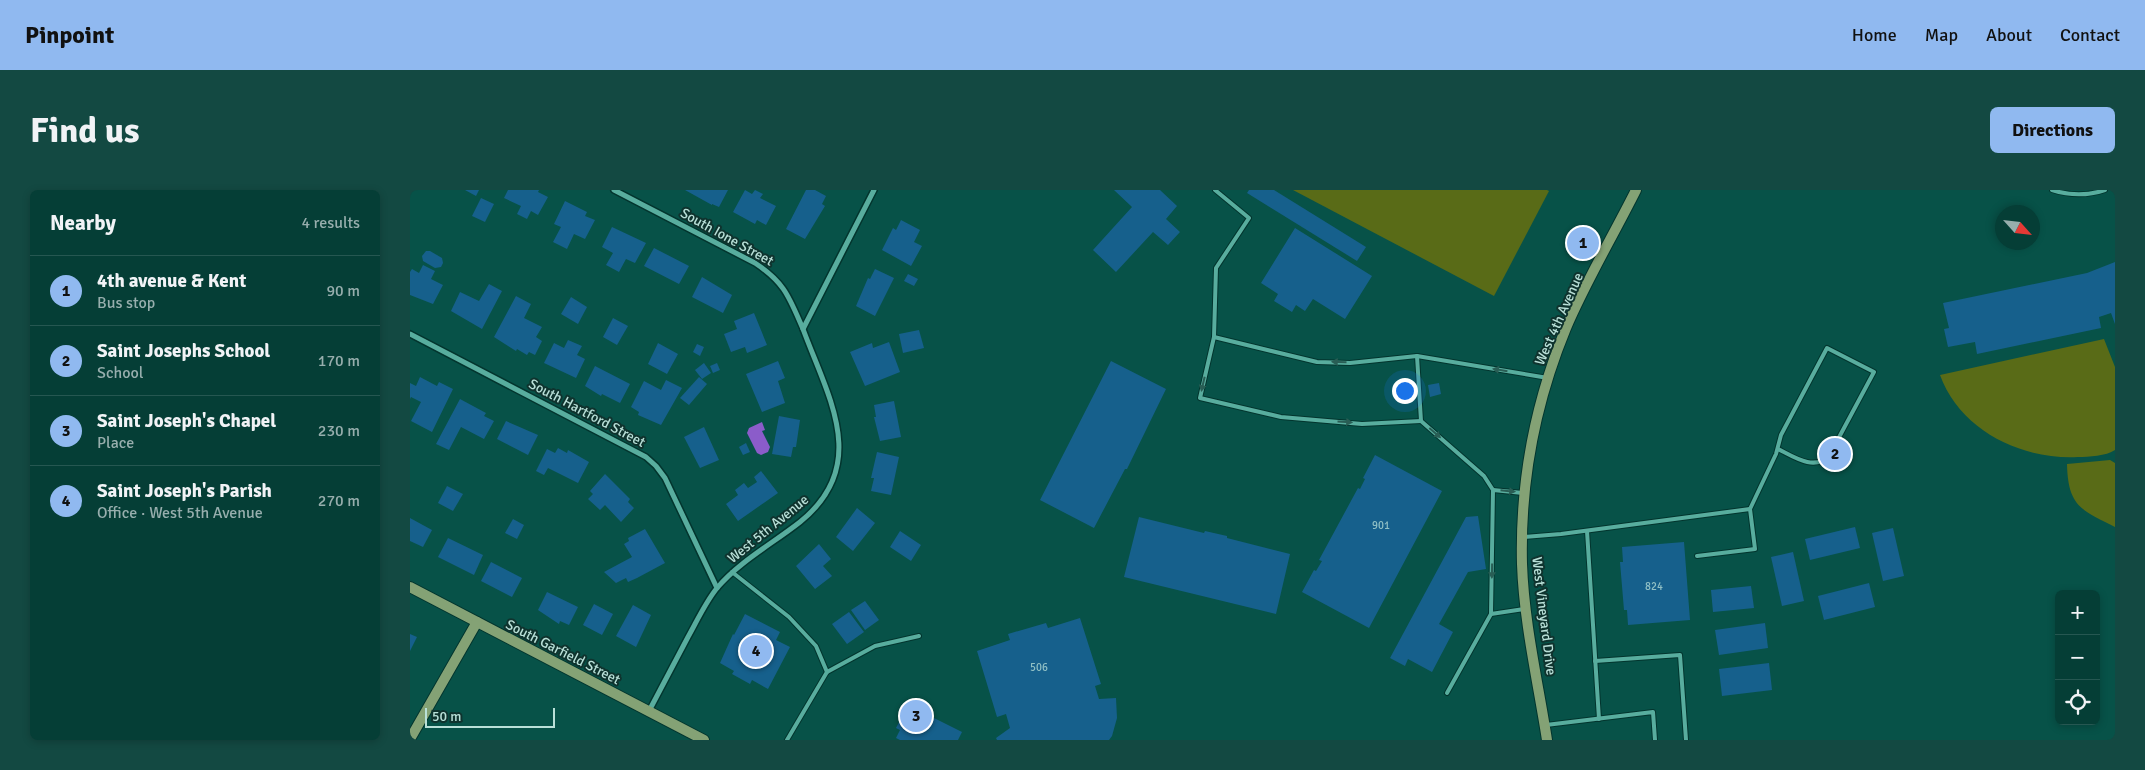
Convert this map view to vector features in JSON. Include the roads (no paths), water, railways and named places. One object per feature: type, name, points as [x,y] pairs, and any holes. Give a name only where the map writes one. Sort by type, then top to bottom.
[{"type":"main road","name":"West 4th Avenue","points":[[1548,378],[1567,328],[1636,190]]},
{"type":"main road","name":"West Vineyard Drive","points":[[1547,740],[1526,608],[1522,565],[1522,537],[1523,493],[1531,445],[1548,378]]},
{"type":"main road","name":"South Garfield Street","points":[[410,587],[704,740]]},
{"type":"main road","points":[[410,739],[477,622]]},
{"type":"street","name":"South Ione Street","points":[[614,190],[756,263],[771,274],[782,284],[803,329]]},
{"type":"street","points":[[803,329],[874,190]]},
{"type":"street","name":"West 5th Avenue","points":[[649,712],[700,613],[717,588],[732,572],[811,511],[823,498],[832,483],[838,464],[840,446],[837,420],[803,329]]},
{"type":"street","name":"South Hartford Street","points":[[410,334],[646,457],[665,478],[717,588]]},
{"type":"lane","points":[[1214,190],[1249,218],[1216,268],[1214,336],[1200,398],[1281,417],[1362,424],[1421,421],[1484,476],[1493,490],[1491,614],[1447,693]]},
{"type":"lane","points":[[2052,190],[2080,195],[2093,194],[2105,190]]},
{"type":"lane","points":[[1214,336],[1317,362],[1350,362],[1417,356],[1548,378]]},
{"type":"lane","points":[[1697,556],[1754,549],[1750,508],[1778,449],[1781,436],[1827,348],[1874,372],[1829,456],[1823,461],[1809,462],[1778,449]]},
{"type":"lane","points":[[1417,356],[1421,421]]},
{"type":"lane","points":[[1493,490],[1523,493]]},
{"type":"lane","points":[[1522,537],[1587,531],[1750,508]]},
{"type":"lane","points":[[1587,531],[1599,719]]},
{"type":"lane","points":[[732,572],[789,617],[816,646],[827,672]]},
{"type":"lane","points":[[1491,614],[1526,608]]},
{"type":"lane","points":[[788,740],[827,672],[875,646],[919,636]]},
{"type":"lane","points":[[1596,661],[1680,655],[1686,740]]},
{"type":"lane","points":[[1544,725],[1653,712],[1655,740]]},
{"type":"place","name":"4th avenue & Kent","points":[[1583,243]]},
{"type":"place","name":"Saint Josephs School","points":[[1835,454]]},
{"type":"place","name":"Saint Joseph's Parish","points":[[756,651]]},
{"type":"place","name":"Saint Joseph's Chapel","points":[[916,716]]}]
